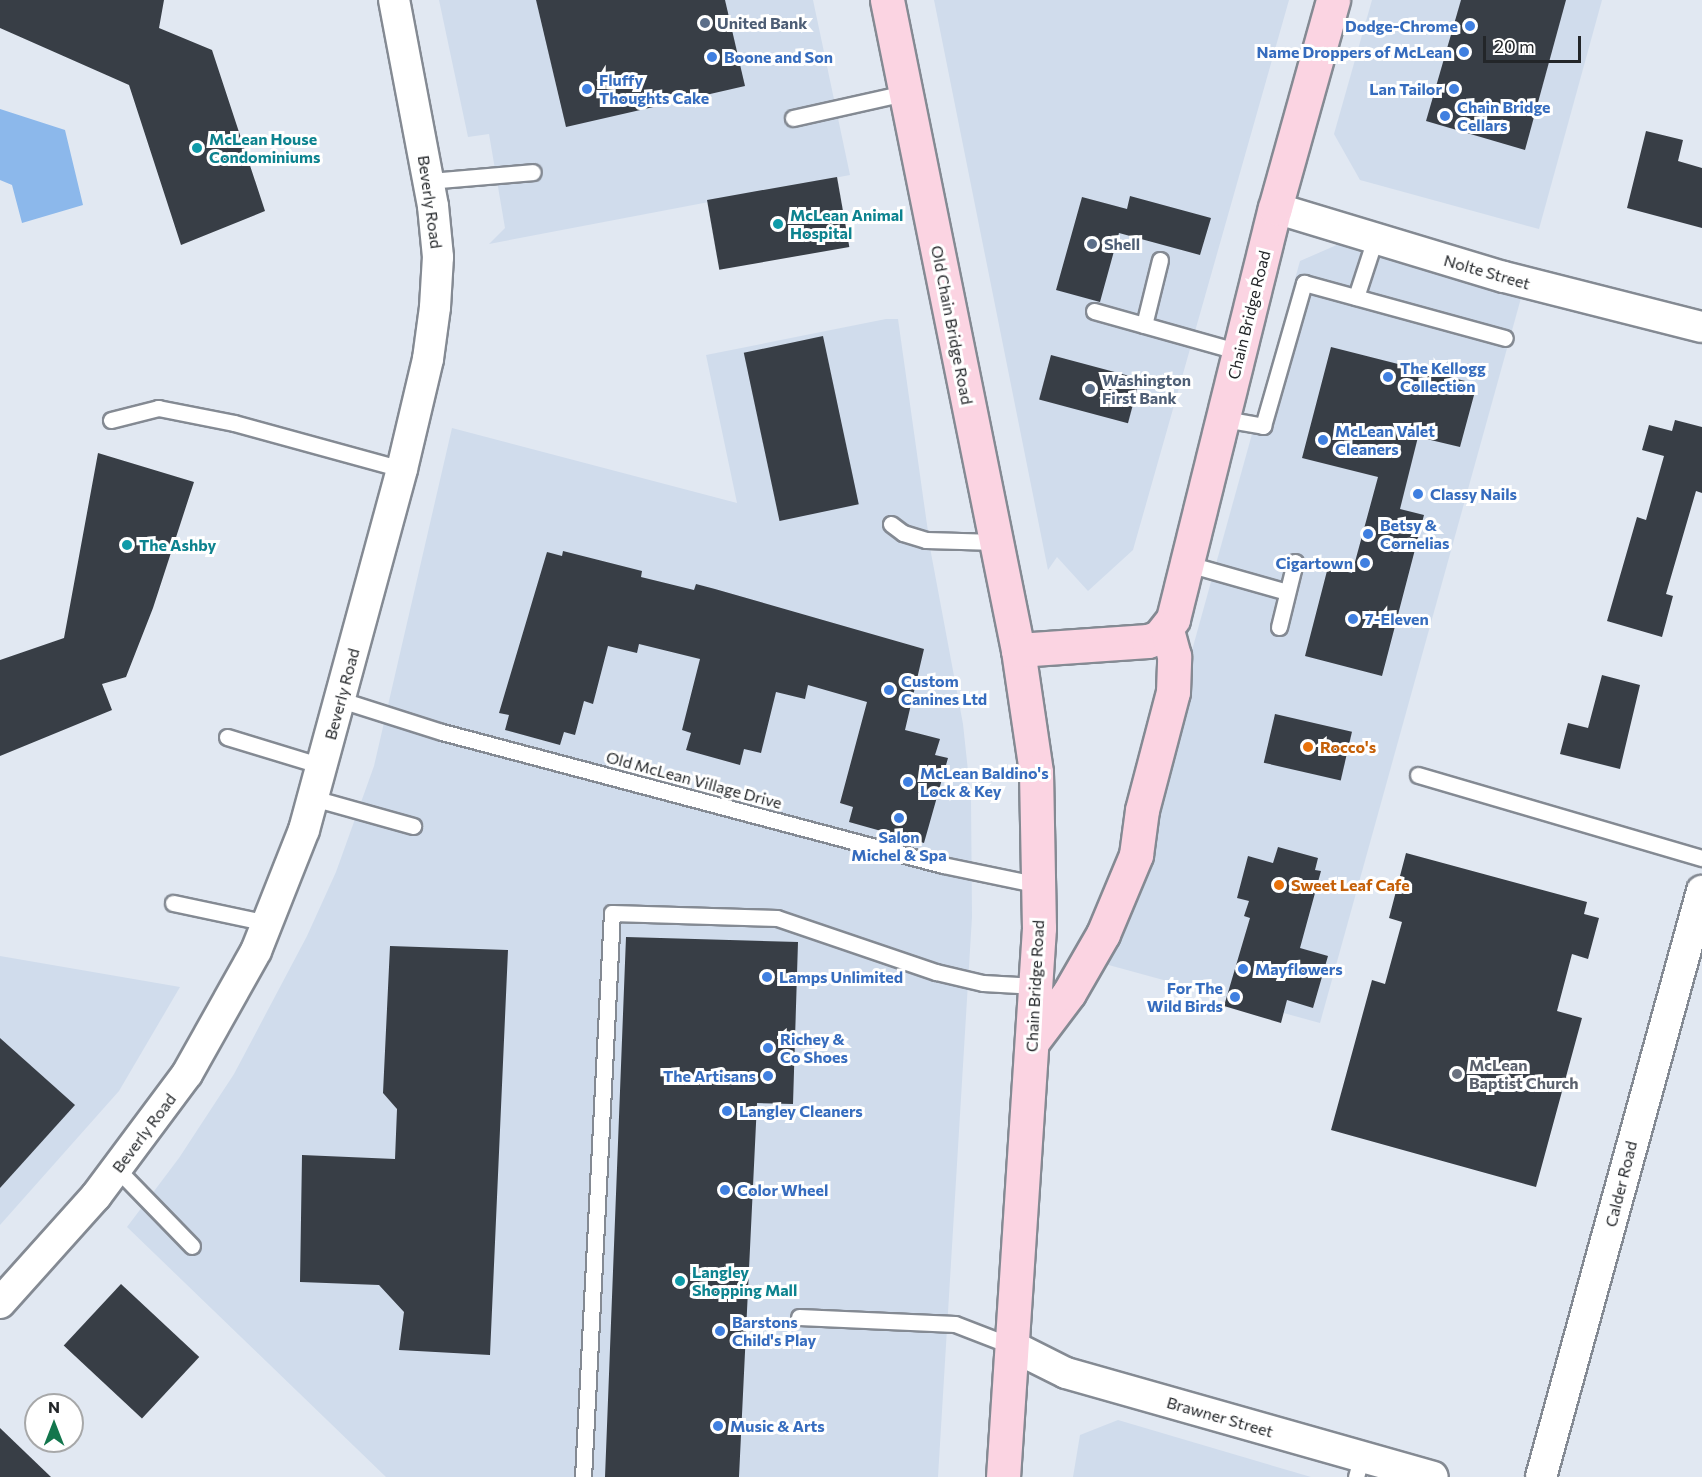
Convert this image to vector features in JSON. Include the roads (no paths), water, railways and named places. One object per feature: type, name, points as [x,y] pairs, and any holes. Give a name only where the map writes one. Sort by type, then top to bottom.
[{"type":"main road","name":"Old Chain Bridge Road","points":[[887,0],[1018,650]]},
{"type":"main road","name":"Chain Bridge Road","points":[[1167,629],[1178,606],[1275,208],[1333,0]]},
{"type":"main road","points":[[1018,650],[1148,641],[1167,629],[1174,656],[1173,692],[1145,797],[1139,840],[1130,872],[1103,934],[1069,993],[1032,1042]]},
{"type":"main road","name":"Chain Bridge Road","points":[[1003,1477],[1036,986],[1040,885],[1036,772],[1018,650]]},
{"type":"street","name":"Beverly Road","points":[[0,1303],[118,1170],[193,1065],[227,1008],[268,922],[313,798],[402,468],[426,368],[435,307],[436,230],[429,181],[393,0]]},
{"type":"street","name":"Nolte Street","points":[[1275,208],[1504,278],[1702,327]]},
{"type":"street","name":"Calder Road","points":[[1541,1477],[1702,891]]},
{"type":"street","name":"Brawner Street","points":[[1012,1346],[1066,1373],[1358,1468],[1433,1477]]},
{"type":"lane","points":[[793,118],[905,93]]},
{"type":"lane","points":[[429,181],[533,172]]},
{"type":"lane","points":[[1356,297],[1375,238]]},
{"type":"lane","points":[[1144,325],[1160,260]]},
{"type":"lane","points":[[1224,419],[1263,426],[1304,283],[1505,338]]},
{"type":"lane","points":[[1094,311],[1240,352]]},
{"type":"lane","points":[[111,420],[158,408],[234,423],[402,468]]},
{"type":"lane","points":[[891,524],[903,533],[926,540],[996,542]]},
{"type":"lane","points":[[1279,627],[1296,562]]},
{"type":"lane","points":[[1188,564],[1287,592]]},
{"type":"lane","name":"Old McLean Village Drive","points":[[341,700],[442,732],[920,859],[1040,885]]},
{"type":"lane","points":[[227,737],[322,766]]},
{"type":"lane","points":[[1418,775],[1702,858]]},
{"type":"lane","points":[[313,798],[412,826]]},
{"type":"lane","points":[[173,903],[268,922]]},
{"type":"lane","points":[[583,1477],[612,913],[777,918],[936,972],[983,983],[1036,986]]},
{"type":"lane","points":[[118,1170],[192,1246]]},
{"type":"lane","points":[[799,1317],[955,1324],[1012,1346]]},
{"type":"water","points":[[0,109],[65,130],[83,205],[22,223],[12,185],[0,180]]},
{"type":"place","name":"United Bank","points":[[705,23]]},
{"type":"place","name":"Dodge-Chrome","points":[[1470,26]]},
{"type":"place","name":"Name Droppers of McLean","points":[[1464,52]]},
{"type":"place","name":"Boone and Son","points":[[712,57]]},
{"type":"place","name":"Fluffy Thoughts Cake","points":[[587,89]]},
{"type":"place","name":"Lan Tailor","points":[[1454,89]]},
{"type":"place","name":"Chain Bridge Cellars","points":[[1445,116]]},
{"type":"place","name":"McLean House Condominiums","points":[[197,148]]},
{"type":"place","name":"McLean Animal Hospital","points":[[778,224]]},
{"type":"place","name":"Shell","points":[[1092,244]]},
{"type":"place","name":"The Kellogg Collection","points":[[1388,377]]},
{"type":"place","name":"Washington First Bank","points":[[1090,389]]},
{"type":"place","name":"McLean Valet Cleaners","points":[[1323,440]]},
{"type":"place","name":"Classy Nails","points":[[1418,494]]},
{"type":"place","name":"Betsy & Cornelias","points":[[1368,534]]},
{"type":"place","name":"The Ashby","points":[[127,545]]},
{"type":"place","name":"Cigartown","points":[[1365,563]]},
{"type":"place","name":"7-Eleven","points":[[1353,619]]},
{"type":"place","name":"Custom Canines Ltd","points":[[889,690]]},
{"type":"place","name":"Rocco's","points":[[1308,747]]},
{"type":"place","name":"McLean Baldino's Lock & Key","points":[[908,782]]},
{"type":"place","name":"Salon Michel & Spa","points":[[899,818]]},
{"type":"place","name":"Sweet Leaf Cafe","points":[[1279,885]]},
{"type":"place","name":"Mayflowers","points":[[1243,969]]},
{"type":"place","name":"Lamps Unlimited","points":[[767,977]]},
{"type":"place","name":"For The Wild Birds","points":[[1235,997]]},
{"type":"place","name":"Richey & Co Shoes","points":[[768,1048]]},
{"type":"place","name":"McLean Baptist Church","points":[[1457,1074]]},
{"type":"place","name":"The Artisans","points":[[768,1076]]},
{"type":"place","name":"Langley Cleaners","points":[[727,1111]]},
{"type":"place","name":"Color Wheel","points":[[725,1190]]},
{"type":"place","name":"Langley Shopping Mall","points":[[680,1281]]},
{"type":"place","name":"Barstons Child's Play","points":[[720,1331]]},
{"type":"place","name":"Music & Arts","points":[[718,1426]]}]
